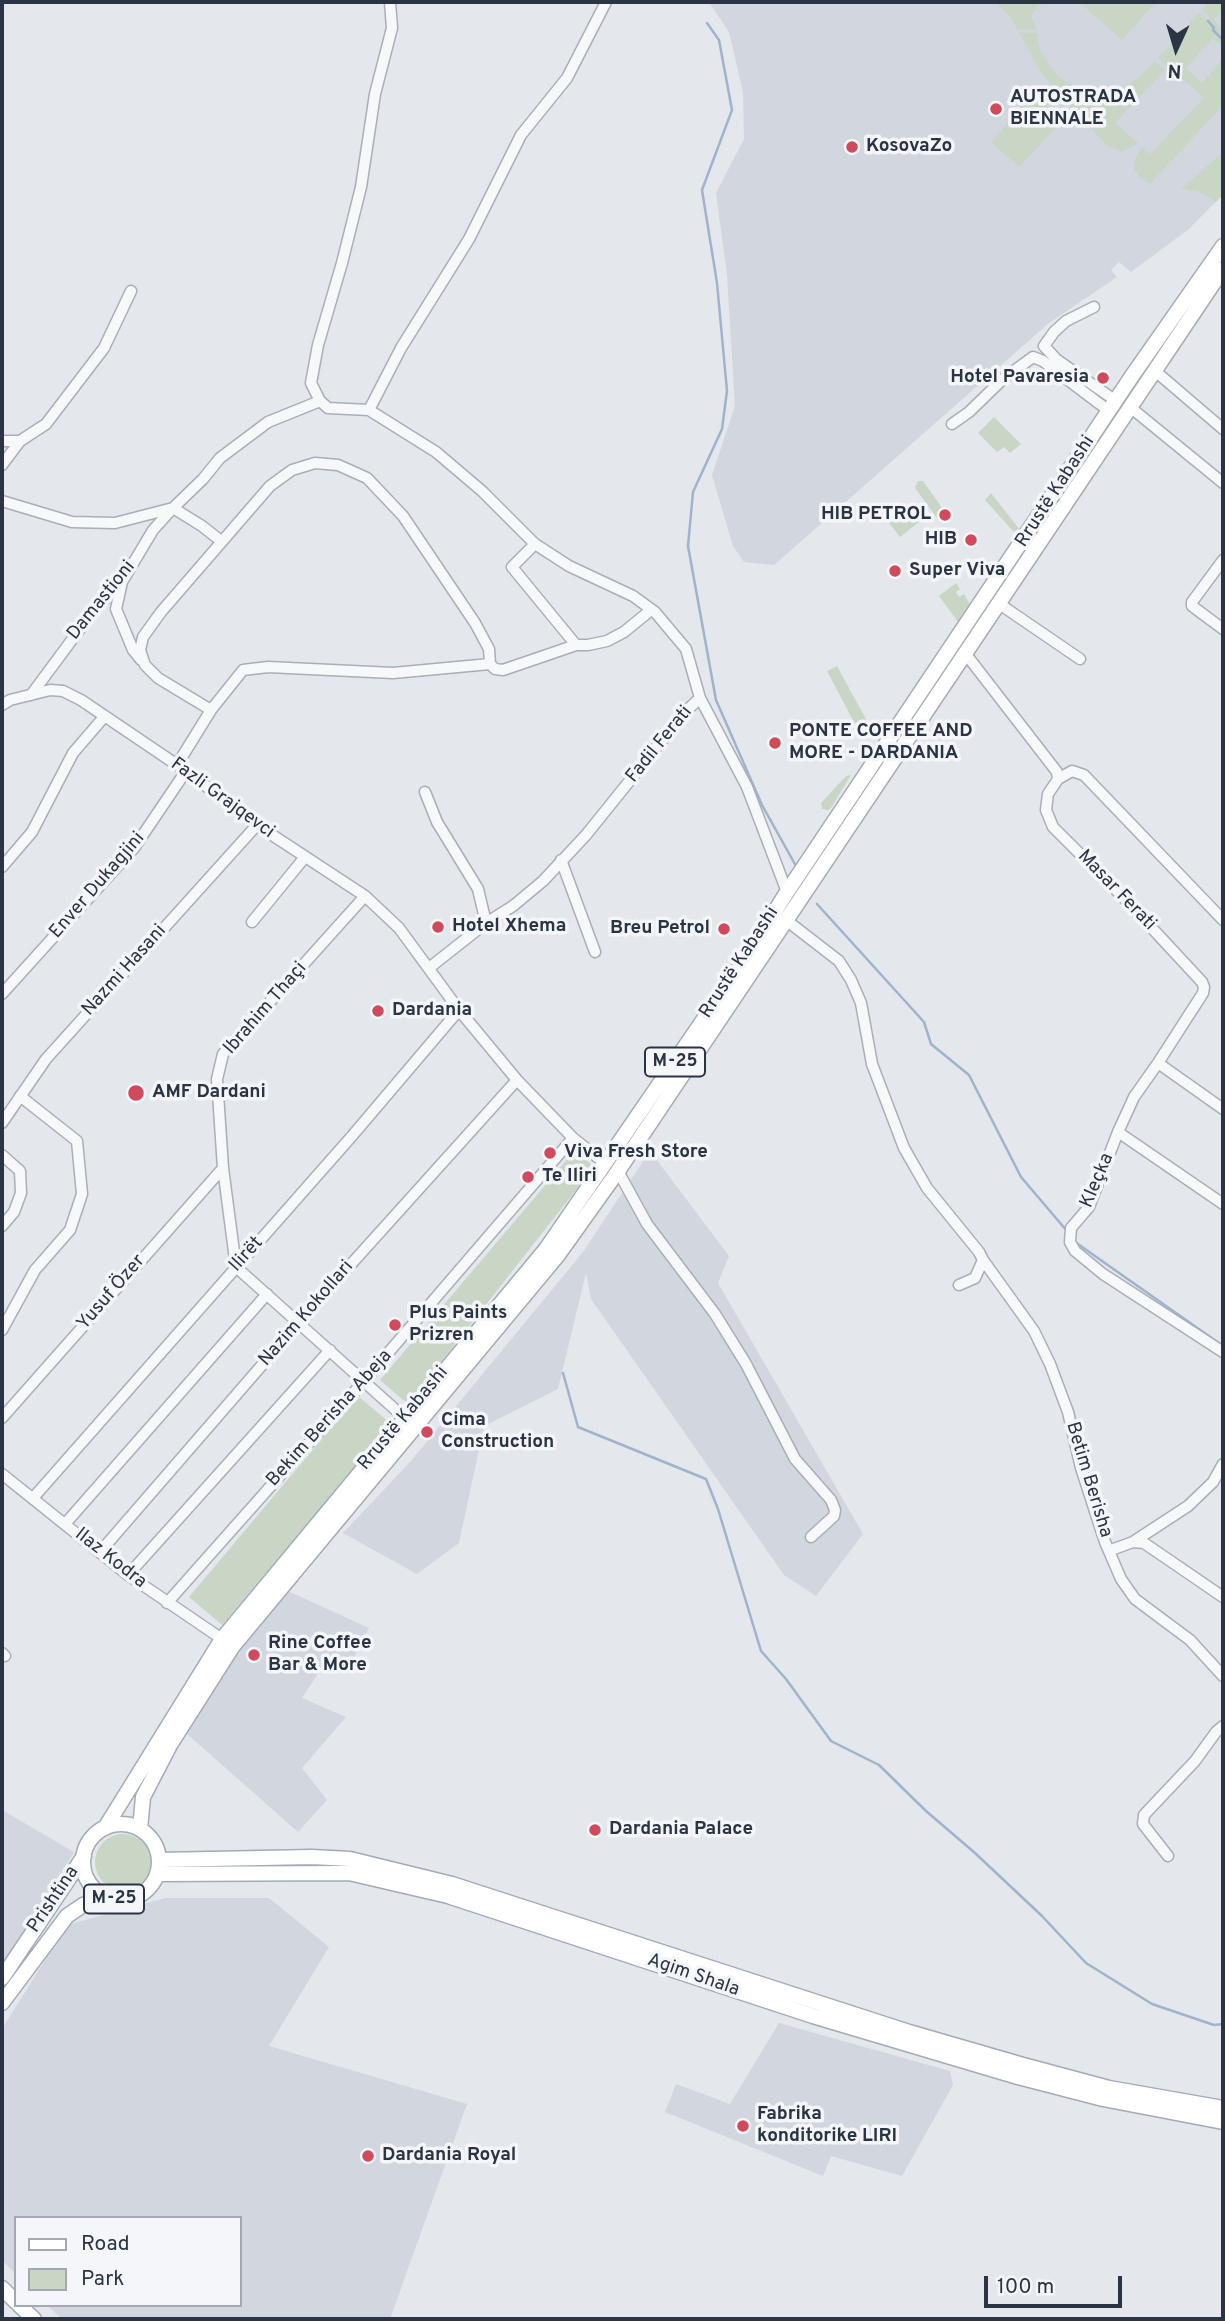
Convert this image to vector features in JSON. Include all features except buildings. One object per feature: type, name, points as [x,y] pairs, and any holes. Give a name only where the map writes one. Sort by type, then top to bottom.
[{"type":"main road","name":"Rrustë Kabashi","points":[[612,1168],[787,892],[1118,406],[1223,246]]},
{"type":"main road","name":"Rrustë Kabashi","points":[[140,1829],[143,1797],[170,1745],[233,1646],[612,1168],[786,920],[965,653],[1118,406],[1154,370],[1223,269]]},
{"type":"main road","name":"Rrustë Kabashi","points":[[105,1828],[222,1639],[410,1423]]},
{"type":"main road","points":[[105,1828],[117,1824],[140,1829],[154,1842],[158,1867]]},
{"type":"main road","name":"Prishtina","points":[[2,1978],[84,1856],[88,1844],[105,1828]]},
{"type":"main road","name":"Prishtina","points":[[84,1856],[88,1880],[96,1890],[106,1896],[124,1900],[148,1889],[158,1867]]},
{"type":"main road","name":"Agim Shala","points":[[158,1867],[312,1857],[363,1862],[452,1884],[909,2032],[1023,2065],[1109,2088],[1223,2108]]},
{"type":"main road","name":"Agim Shala","points":[[158,1867],[349,1873],[448,1896],[813,2016],[1018,2077],[1103,2099],[1223,2122]]},
{"type":"main road","name":"Prishtina","points":[[2,2003],[67,1916],[83,1905],[106,1896]]},
{"type":"main road","points":[[21,2307],[34,2319]]},
{"type":"street","points":[[390,2],[391,28],[375,94],[360,187],[342,263],[318,345],[311,383],[320,401],[327,408],[369,410],[401,348],[469,239],[521,135],[567,78],[606,2]]},
{"type":"street","points":[[2,465],[20,441],[46,424],[104,348],[131,291]]},
{"type":"street","points":[[1094,307],[1066,321],[1044,346],[1056,359],[1223,483]]},
{"type":"street","points":[[952,424],[969,412],[1003,379],[1033,357],[1118,406]]},
{"type":"street","points":[[1154,370],[1223,429]]},
{"type":"street","name":"Damastioni","points":[[31,695],[94,610],[122,582],[153,530],[220,458],[268,422],[320,401]]},
{"type":"street","name":"Fadil Ferati","points":[[369,410],[452,464],[535,544],[569,566],[633,596],[651,610],[686,649],[700,698],[685,712],[586,835],[543,881],[429,968]]},
{"type":"street","points":[[2,441],[20,441]]},
{"type":"street","points":[[145,665],[140,650],[143,637],[161,612],[270,486],[292,470],[314,463],[338,465],[367,478],[403,516],[475,623],[489,649],[489,664]]},
{"type":"street","points":[[2,501],[72,522],[115,523],[173,508],[221,541]]},
{"type":"street","points":[[535,544],[512,567],[576,645]]},
{"type":"street","points":[[1223,560],[1192,602],[1192,606],[1223,629]]},
{"type":"street","points":[[122,582],[116,609],[133,650],[158,678],[211,710]]},
{"type":"street","points":[[998,603],[1080,659]]},
{"type":"street","points":[[181,768],[211,710],[243,670],[268,667],[393,673],[489,664],[495,669],[503,670],[576,645],[607,641],[624,632],[651,610]]},
{"type":"street","points":[[965,653],[1057,772],[1058,779],[1072,771],[1084,775],[1223,920]]},
{"type":"street","name":"Fazli Grajqevci","points":[[31,695],[50,690],[63,691],[81,700],[181,768],[257,825],[365,896],[399,928],[459,1010],[517,1080],[573,1138],[612,1168]]},
{"type":"street","points":[[2,705],[10,700],[31,695]]},
{"type":"street","points":[[700,698],[747,787],[787,892]]},
{"type":"street","points":[[2,867],[32,831],[73,753],[104,717]]},
{"type":"street","name":"Enver Dukagjini","points":[[2,994],[134,848],[181,768]]},
{"type":"street","name":"Masar Ferati","points":[[1058,779],[1048,794],[1046,810],[1053,827],[1133,907],[1205,987],[1158,1063]]},
{"type":"street","points":[[425,792],[437,822],[478,889],[486,923]]},
{"type":"street","name":"Nazmi Hasani","points":[[2,1122],[46,1059],[257,825]]},
{"type":"street","points":[[252,922],[304,857]]},
{"type":"street","points":[[561,860],[595,952]]},
{"type":"street","name":"Ibrahim Thaçi","points":[[236,1267],[223,1168],[218,1079],[223,1054],[365,896]]},
{"type":"street","name":"Betim Berisha","points":[[786,920],[839,961],[851,980],[860,1003],[872,1065],[904,1148],[927,1188],[979,1252],[1034,1331],[1068,1412],[1081,1468],[1105,1542],[1111,1550],[1121,1579],[1135,1599],[1190,1640],[1223,1676]]},
{"type":"street","name":"Ilirët","points":[[33,1499],[459,1010]]},
{"type":"street","points":[[1158,1063],[1223,1110]]},
{"type":"street","name":"Kleçka","points":[[1158,1063],[1135,1097],[1118,1132],[1089,1207],[1071,1228],[1070,1242],[1075,1251],[1103,1274],[1223,1352]]},
{"type":"street","name":"Nazim Kokollari","points":[[100,1552],[299,1322],[517,1080]]},
{"type":"street","points":[[2,1330],[35,1270],[70,1230],[82,1194],[77,1141],[20,1096]]},
{"type":"street","points":[[1118,1132],[1223,1204]]},
{"type":"street","name":"Bekim Berisha Abeja","points":[[167,1603],[364,1381],[573,1138]]},
{"type":"street","points":[[2,1155],[20,1171],[21,1194],[14,1212],[2,1226]]},
{"type":"street","name":"Yusuf Özer","points":[[2,1418],[223,1168]]},
{"type":"street","points":[[612,1168],[648,1224],[715,1314],[746,1364],[795,1459],[831,1500],[835,1510],[834,1517],[811,1537]]},
{"type":"street","points":[[959,1285],[975,1278],[984,1260]]},
{"type":"street","points":[[236,1267],[410,1423]]},
{"type":"street","points":[[65,1524],[267,1294]]},
{"type":"street","points":[[128,1575],[330,1350]]},
{"type":"street","points":[[1111,1550],[1133,1542],[1188,1506],[1213,1482],[1223,1464]]},
{"type":"street","name":"Ilaz Kodra","points":[[2,1474],[128,1575],[222,1639]]},
{"type":"street","points":[[1133,1542],[1144,1543],[1223,1597]]},
{"type":"street","points":[[1168,1856],[1143,1825],[1144,1815],[1195,1761],[1223,1726]]},
{"type":"shaded area","points":[[709,2],[1223,2],[1223,194],[1189,229],[1131,272],[1119,262],[1111,270],[1117,277],[1049,323],[774,565],[744,562],[733,546],[712,475],[735,406],[727,275],[716,193],[744,139],[743,92],[729,32]]},
{"type":"shaded area","points":[[650,1151],[729,1256],[718,1283],[863,1534],[816,1596],[784,1575],[591,1299],[586,1273],[558,1389],[484,1426],[459,1543],[417,1574],[343,1533],[411,1461],[583,1252]]},
{"type":"shaded area","points":[[288,1591],[369,1628],[349,1667],[325,1663],[302,1698],[346,1717],[302,1768],[327,1800],[298,1832],[186,1733],[239,1643]]},
{"type":"shaded area","points":[[2,1810],[74,1852],[2,1967]]},
{"type":"shaded area","points":[[165,1898],[269,1898],[329,1947],[269,2046],[467,2104],[390,2319],[62,2319],[49,2307],[242,2307],[242,2216],[14,2216],[14,2272],[2,2260],[2,2029],[67,1925]]},
{"type":"shaded area","points":[[779,2023],[950,2071],[953,2085],[902,2176],[831,2156],[823,2176],[665,2112],[676,2084],[730,2104]]},
{"type":"green space","points":[[995,2],[1043,2],[1031,15],[1037,30],[1017,29],[1012,19]]},
{"type":"green space","points":[[1079,2],[1156,2],[1122,40]]},
{"type":"green space","points":[[1209,2],[1223,2],[1223,10],[1214,20],[1223,29],[1223,46],[1213,38],[1186,68],[1202,83],[1223,59],[1223,105],[1151,183],[1148,183],[1135,171],[1137,154],[1143,147],[1150,154],[1204,98],[1158,58],[1199,13],[1207,20],[1210,18],[1202,10]]},
{"type":"green space","points":[[1019,32],[1037,33],[1040,49],[1051,68],[1061,79],[1079,89],[1101,92],[1120,89],[1138,78],[1155,61],[1165,70],[1115,123],[1138,143],[1122,151],[1108,147],[1042,74]]},
{"type":"green space","points":[[1035,91],[1049,104],[1032,125],[1036,128],[1055,110],[1064,119],[1019,167],[991,142]]},
{"type":"green space","points":[[1223,152],[1223,194],[1216,202],[1198,191],[1181,189]]},
{"type":"green space","points":[[994,417],[1021,444],[1010,453],[1004,447],[997,452],[978,433]]},
{"type":"green space","points":[[918,481],[923,481],[945,512],[937,518],[915,488]]},
{"type":"green space","points":[[991,493],[1024,535],[1014,532],[985,500]]},
{"type":"green space","points":[[903,502],[919,522],[900,537],[889,523],[893,520],[888,514]]},
{"type":"green space","points":[[956,583],[960,589],[956,592],[959,597],[964,594],[973,609],[961,626],[939,596]]},
{"type":"green space","points":[[837,666],[873,732],[860,729],[855,724],[827,671]]},
{"type":"green space","points":[[851,775],[831,808],[822,809],[821,803],[846,776]]},
{"type":"green space","points":[[575,1150],[594,1167],[408,1404],[380,1380]]},
{"type":"green space","points":[[358,1396],[391,1424],[222,1625],[189,1597]]},
{"type":"green space","points":[[117,1834],[129,1834],[139,1838],[147,1846],[151,1862],[147,1878],[139,1886],[129,1890],[117,1890],[107,1886],[99,1878],[95,1868],[95,1856],[99,1846],[107,1838]]},
{"type":"waterway","points":[[1208,21],[1223,40]]},
{"type":"waterway","points":[[707,23],[719,40],[732,110],[702,190],[717,283],[727,391],[722,429],[693,492],[688,546],[716,700],[762,805],[796,866]]},
{"type":"waterway","points":[[817,904],[924,1022],[931,1044],[969,1075],[1021,1177],[1067,1231]]},
{"type":"waterway","points":[[1075,1242],[1223,1346]]},
{"type":"waterway","points":[[563,1373],[578,1427],[706,1479],[718,1509],[761,1651],[786,1679],[831,1741],[879,1765],[1042,1916],[1086,1963],[1152,2004],[1214,2025],[1223,2024]]},
{"type":"place","name":"AUTOSTRADA BIENNALE","points":[[996,109]]},
{"type":"place","name":"KosovaZo","points":[[852,147]]},
{"type":"place","name":"Hotel Pavaresia","points":[[1103,378]]},
{"type":"place","name":"HIB PETROL","points":[[945,515]]},
{"type":"place","name":"HIB","points":[[971,540]]},
{"type":"place","name":"Super Viva","points":[[895,571]]},
{"type":"place","name":"PONTE COFFEE AND MORE - DARDANIA","points":[[775,743]]},
{"type":"place","name":"Hotel Xhema","points":[[438,927]]},
{"type":"place","name":"Breu Petrol","points":[[724,929]]},
{"type":"place","name":"Dardania","points":[[378,1011]]},
{"type":"place","name":"AMF Dardani","points":[[136,1093]]},
{"type":"place","name":"Viva Fresh Store","points":[[550,1153]]},
{"type":"place","name":"Te Iliri","points":[[528,1177]]},
{"type":"place","name":"Plus Paints Prizren","points":[[395,1325]]},
{"type":"place","name":"Cima Construction","points":[[427,1432]]},
{"type":"place","name":"Rine Coffee Bar & More","points":[[254,1655]]},
{"type":"place","name":"Dardania Palace","points":[[595,1830]]},
{"type":"place","name":"Fabrika konditorike LIRI","points":[[743,2126]]},
{"type":"place","name":"Dardania Royal","points":[[368,2156]]}]
